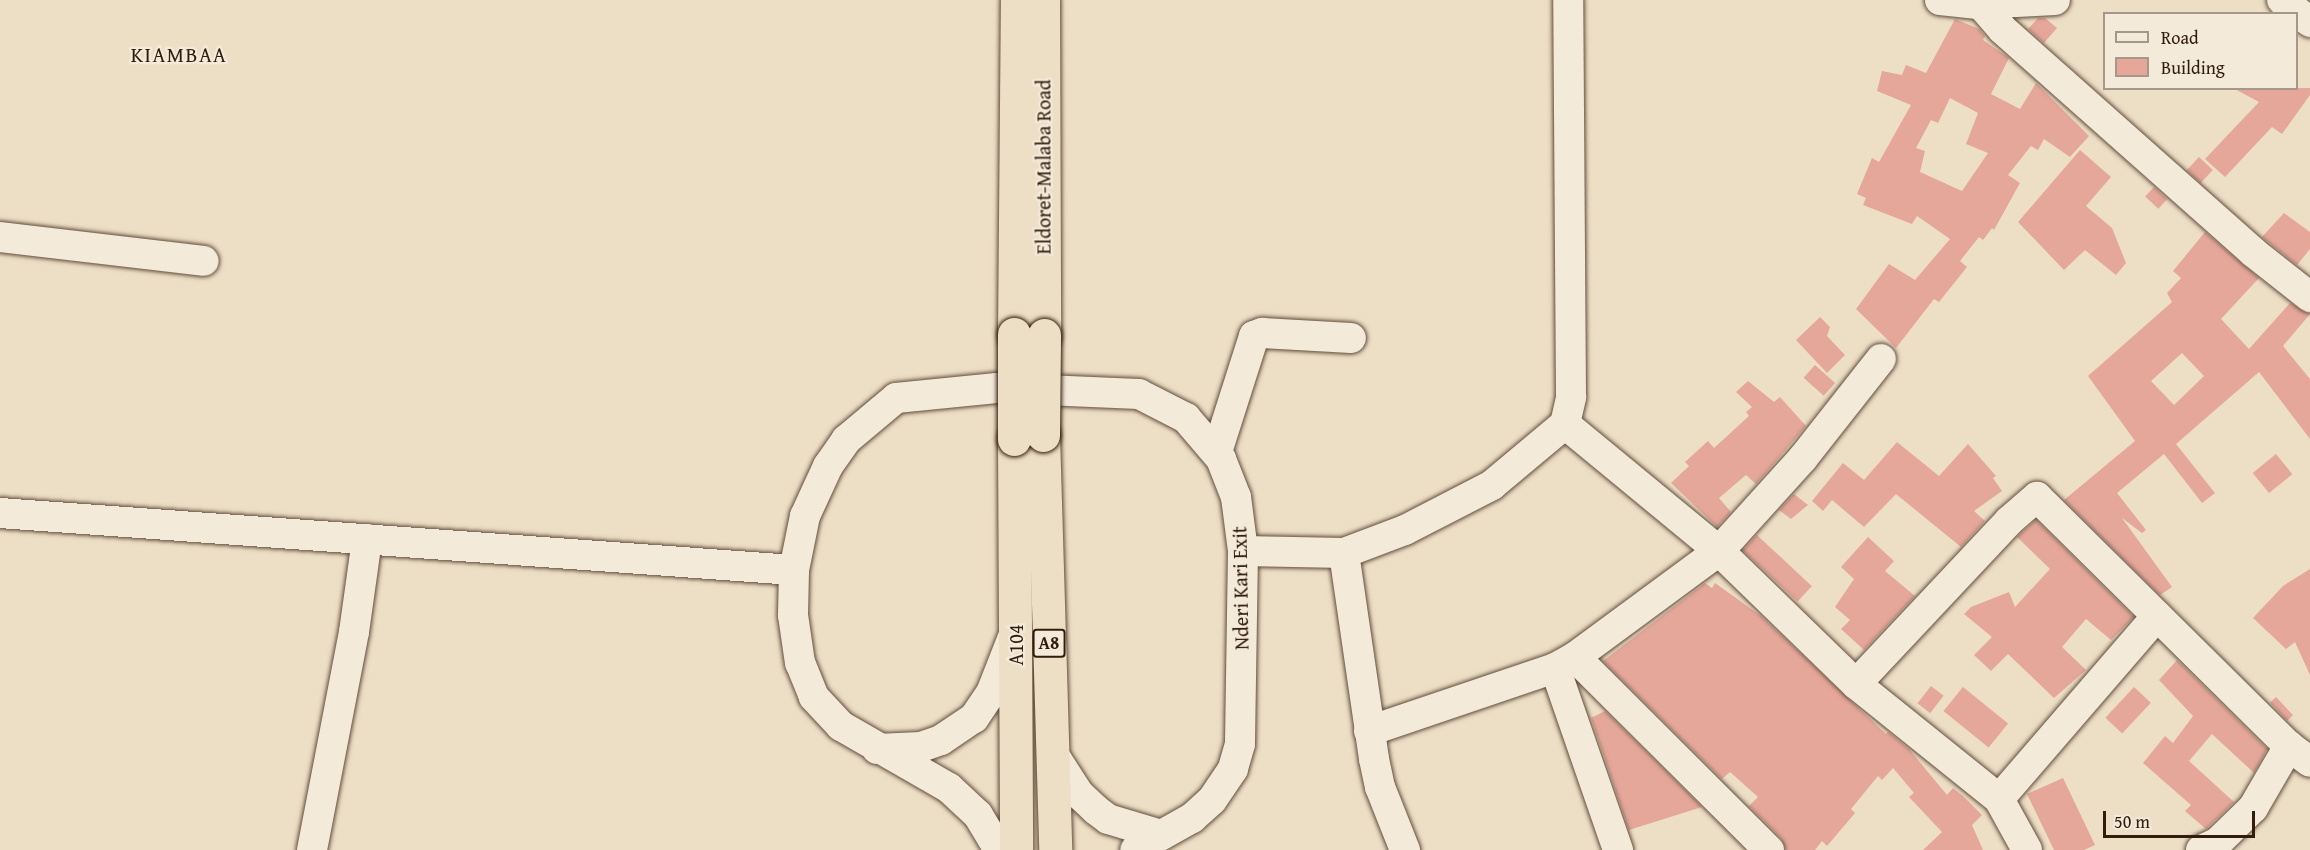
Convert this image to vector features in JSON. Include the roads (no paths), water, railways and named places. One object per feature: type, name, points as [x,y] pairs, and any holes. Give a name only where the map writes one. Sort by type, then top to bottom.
[{"type":"highway","name":"Eldoret-Malaba Road","points":[[1017,0],[1029,334]]},
{"type":"highway","name":"Eldoret-Malaba Road","points":[[1029,334],[1043,0]]},
{"type":"highway","name":"A8","points":[[1029,334],[1029,437],[1052,752],[1055,850]]},
{"type":"highway","name":"A104","points":[[1016,850],[1015,630],[1029,437]]},
{"type":"street","points":[[1243,551],[1344,553],[1405,530],[1492,485],[1565,424],[1571,397],[1568,0]]},
{"type":"street","points":[[1940,0],[1977,2],[2055,0]]},
{"type":"street","points":[[2282,0],[2297,12]]},
{"type":"street","points":[[1977,2],[2244,244],[2310,297]]},
{"type":"street","points":[[2298,13],[2310,22]]},
{"type":"street","points":[[0,237],[204,261]]},
{"type":"street","points":[[1217,452],[1254,336],[1262,333],[1351,338]]},
{"type":"street","points":[[1369,731],[1565,662],[1719,551],[1803,458],[1881,359]]},
{"type":"street","name":"Nderi Kari Exit","points":[[794,570],[805,516],[828,466],[846,440],[896,398],[997,388],[1139,394],[1186,418],[1217,452],[1236,496],[1243,551],[1242,703],[1237,758],[1212,800],[1192,818],[1135,850]]},
{"type":"street","points":[[1565,424],[1719,551],[1856,684],[1999,800],[2027,850]]},
{"type":"street","points":[[1856,684],[2009,521],[2037,497],[2299,754],[2253,808],[2214,847]]},
{"type":"street","points":[[0,513],[794,570],[793,615],[804,679],[826,713],[877,749],[949,788],[978,815],[999,850]]},
{"type":"street","points":[[312,850],[352,644],[367,539]]},
{"type":"street","points":[[1344,553],[1369,731],[1380,787],[1405,850]]},
{"type":"street","points":[[1999,800],[2157,616]]},
{"type":"street","points":[[877,749],[921,747],[941,740],[974,718],[999,675],[1015,630]]},
{"type":"street","points":[[1565,662],[1618,850]]},
{"type":"street","points":[[1565,662],[1769,850]]},
{"type":"street","points":[[1052,752],[1079,794],[1096,810],[1108,819],[1161,835]]},
{"type":"district","name":"KIAMBAA","points":[[179,55]]}]
